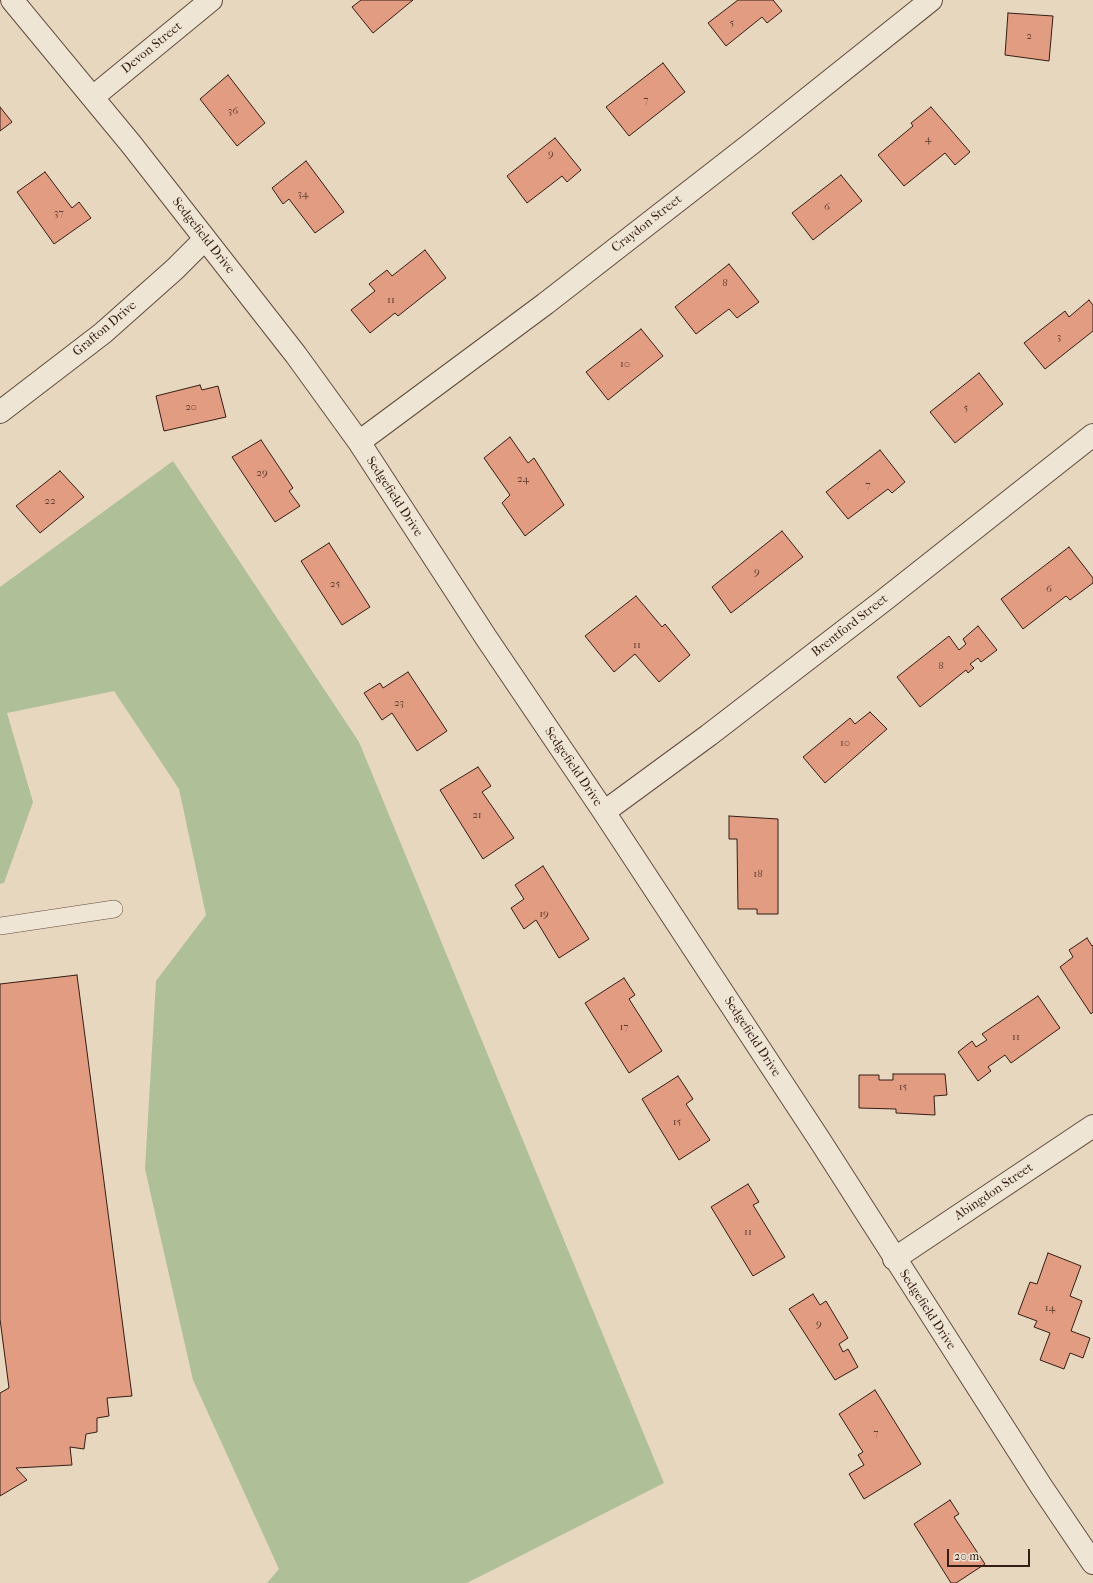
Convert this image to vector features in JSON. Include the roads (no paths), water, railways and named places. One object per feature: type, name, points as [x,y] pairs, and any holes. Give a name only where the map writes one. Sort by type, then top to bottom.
[{"type":"street","name":"Sedgefield Drive","points":[[12,0],[92,97],[205,239],[296,355],[359,442],[485,636],[604,812],[819,1139],[894,1259],[1036,1479],[1093,1563]]},
{"type":"street","name":"Devon Street","points":[[92,97],[211,0]]},
{"type":"street","name":"Craydon Street","points":[[359,442],[545,304],[746,148],[931,0]]},
{"type":"street","name":"Grafton Drive","points":[[0,412],[103,333],[175,269],[205,239]]},
{"type":"street","name":"Brentford Street","points":[[604,812],[708,735],[883,601],[1093,435]]},
{"type":"street","name":"Abingdon Street","points":[[894,1259],[1093,1126]]},
{"type":"lane","points":[[0,926],[114,909]]}]
